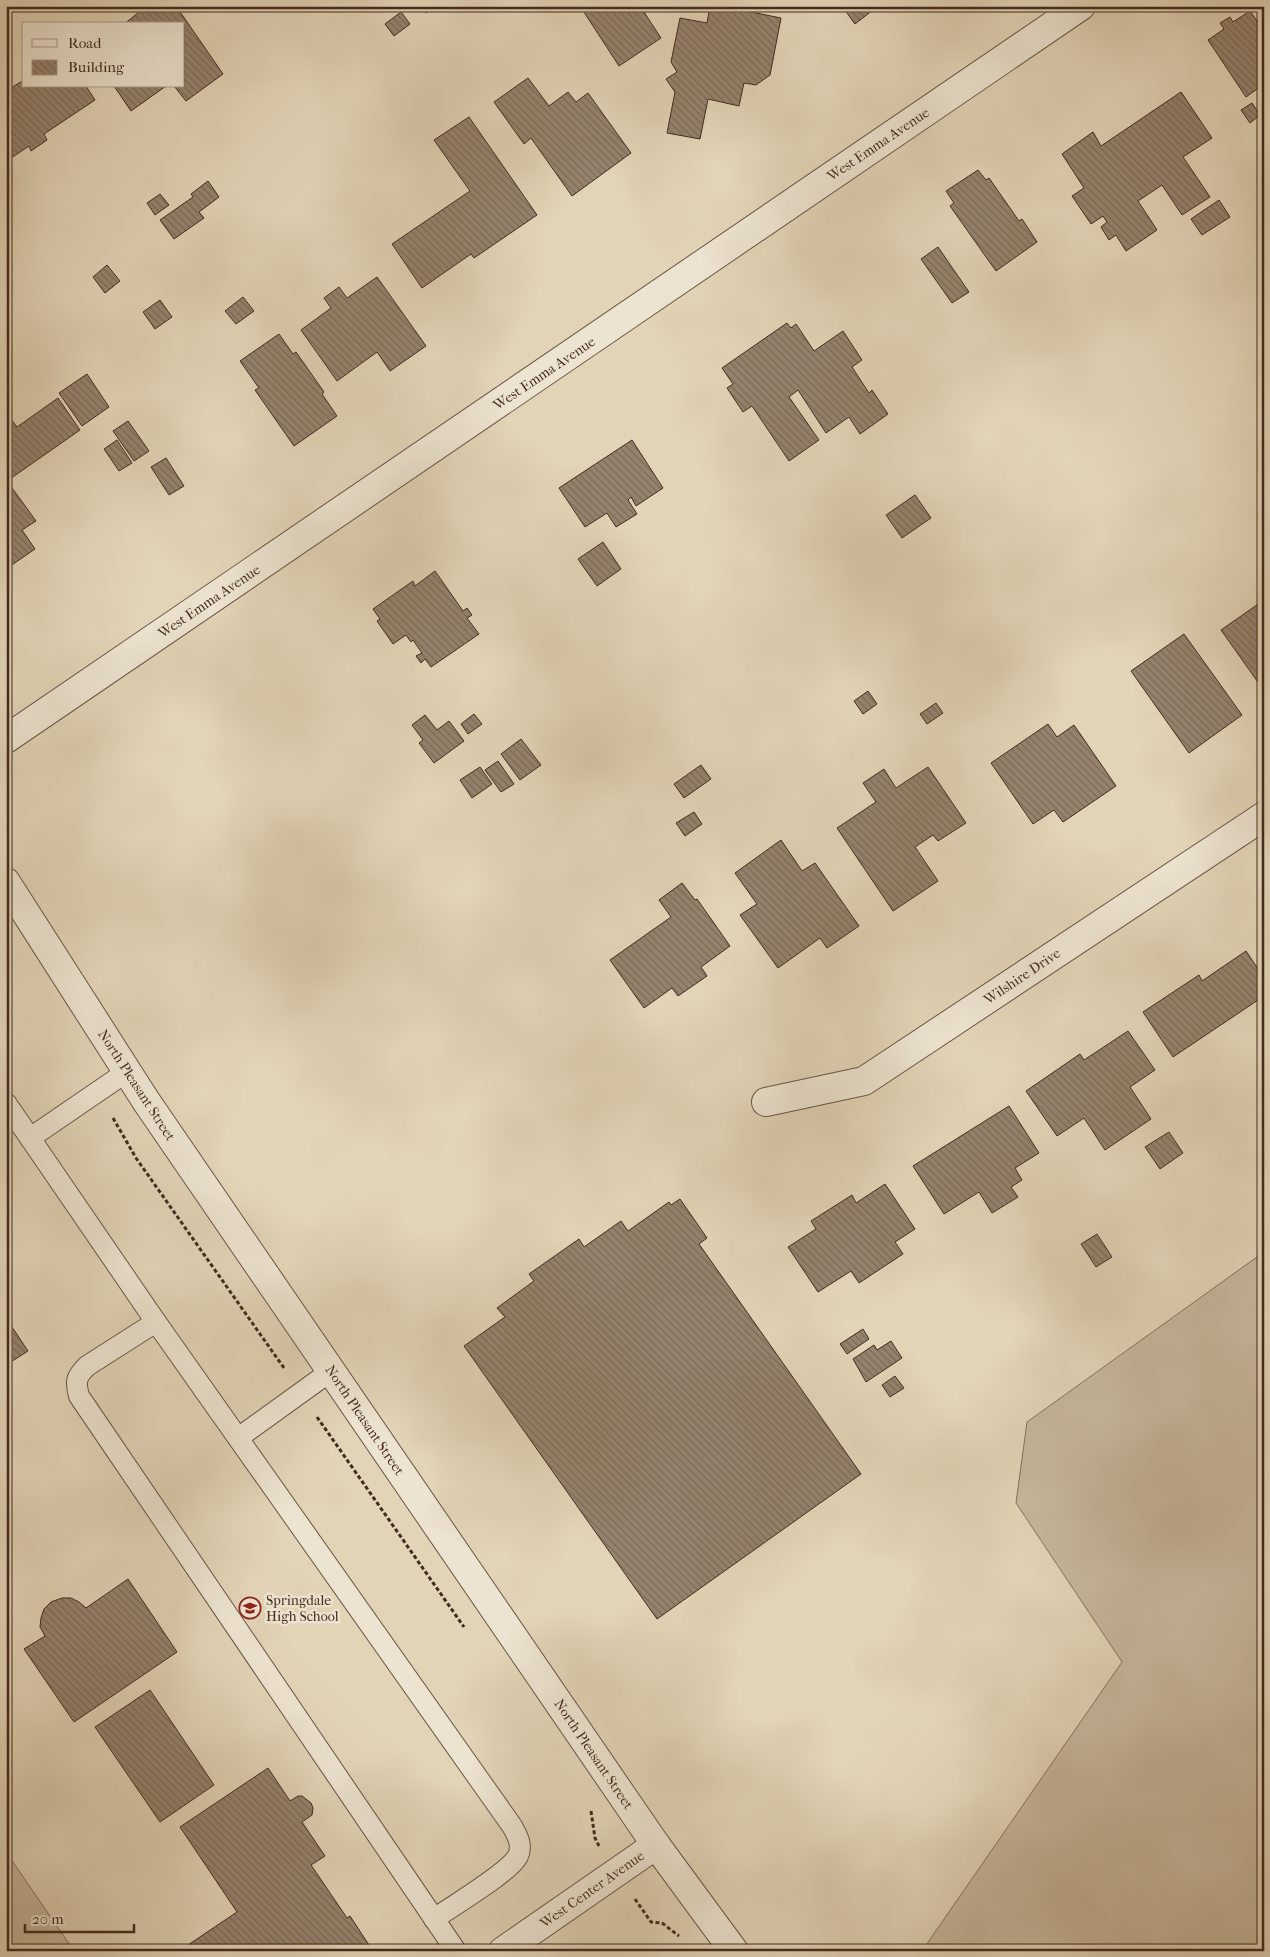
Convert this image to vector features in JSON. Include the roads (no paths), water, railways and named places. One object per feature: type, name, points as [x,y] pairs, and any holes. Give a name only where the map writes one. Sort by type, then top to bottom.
[{"type":"street","name":"West Emma Avenue","points":[[6,739],[1081,6]]},
{"type":"street","name":"Wilshire Drive","points":[[766,1102],[864,1081],[1264,816]]},
{"type":"street","name":"North Pleasant Street","points":[[6,882],[128,1071],[331,1371],[656,1845],[734,1951]]},
{"type":"street","name":"West Center Avenue","points":[[503,1951],[656,1845]]},
{"type":"lane","points":[[30,1138],[128,1071]]},
{"type":"lane","points":[[6,1103],[156,1322],[512,1826],[520,1841],[518,1855],[508,1868],[434,1919]]},
{"type":"lane","points":[[156,1322],[80,1372],[76,1383],[79,1396],[456,1951]]},
{"type":"lane","points":[[238,1438],[331,1371]]},
{"type":"place","name":"Springdale High School","points":[[250,1608]]}]
